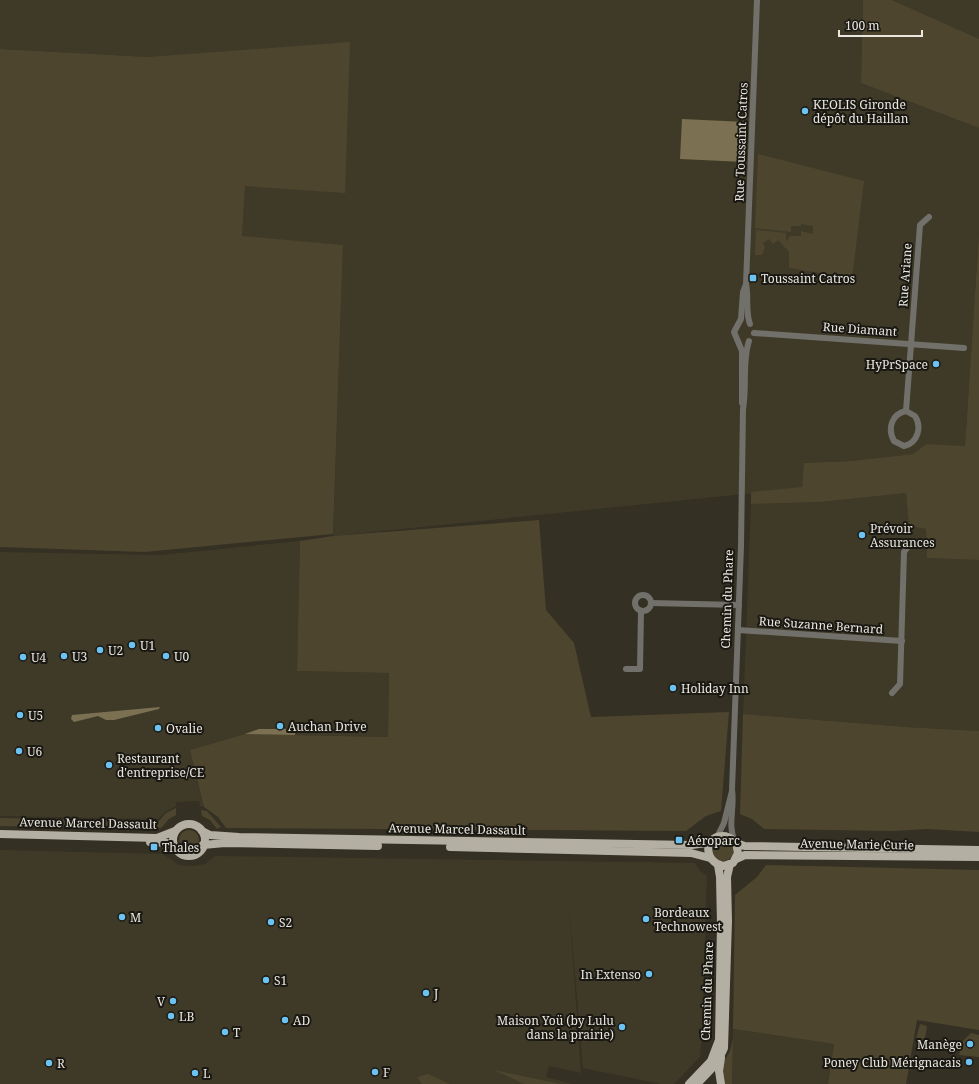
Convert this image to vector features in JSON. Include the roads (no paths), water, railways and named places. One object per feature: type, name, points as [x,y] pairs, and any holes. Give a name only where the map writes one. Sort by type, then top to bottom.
[{"type":"main road","points":[[186,824],[196,826],[202,831],[204,840],[203,845],[198,852],[190,855],[182,854],[175,847],[173,836],[175,831],[186,824]]},
{"type":"main road","name":"Avenue Marcel Dassault","points":[[0,834],[157,838],[175,831]]},
{"type":"main road","name":"Avenue Marcel Dassault","points":[[202,831],[210,835],[238,837],[420,841],[692,845],[706,844],[715,839]]},
{"type":"main road","points":[[728,836],[736,843],[738,852],[733,862],[718,865],[710,858],[708,850],[715,839],[728,836]]},
{"type":"main road","name":"Avenue Marcel Dassault","points":[[0,839],[155,842],[167,843],[175,847]]},
{"type":"main road","name":"Avenue Marcel Dassault","points":[[203,845],[225,843],[498,848],[698,854],[710,858]]},
{"type":"main road","name":"Avenue Marie Curie","points":[[736,843],[745,846],[979,850]]},
{"type":"main road","name":"Avenue Marie Curie","points":[[733,862],[745,855],[979,857]]},
{"type":"main road","name":"Chemin du Phare","points":[[697,1084],[717,1063],[721,1055],[726,1035],[728,921],[727,877],[733,862]]},
{"type":"main road","name":"Chemin du Phare","points":[[689,1084],[711,1061],[719,1040],[721,924],[720,877],[718,865]]},
{"type":"main road","points":[[721,1055],[719,1071],[721,1084]]},
{"type":"street","name":"Rue Toussaint Catros","points":[[750,324],[746,284],[757,0]]},
{"type":"street","name":"Rue Ariane","points":[[906,411],[920,225],[929,217]]},
{"type":"street","name":"Rue Toussaint Catros","points":[[739,324],[743,314],[743,292],[746,284]]},
{"type":"street","points":[[744,322],[750,324],[754,332],[749,341],[744,342],[738,340],[734,332],[739,324],[744,322]]},
{"type":"street","name":"Rue Diamant","points":[[754,332],[964,348]]},
{"type":"street","name":"Chemin du Phare","points":[[715,839],[724,822],[732,790],[739,606],[743,409],[741,394],[742,351],[738,340]]},
{"type":"street","name":"Chemin du Phare","points":[[743,409],[746,396],[747,351],[749,341]]},
{"type":"street","points":[[906,411],[911,413],[917,419],[917,434],[912,443],[904,446],[894,441],[891,432],[894,416],[899,412],[906,411]]},
{"type":"street","points":[[892,693],[900,684],[904,552],[912,541]]},
{"type":"street","points":[[641,595],[646,596],[650,603],[647,610],[641,611],[635,606],[636,598],[641,595]]},
{"type":"street","points":[[650,603],[739,606]]},
{"type":"street","points":[[626,669],[640,668],[641,611]]},
{"type":"street","name":"Rue Suzanne Bernard","points":[[738,630],[902,641]]},
{"type":"street","name":"Chemin du Phare","points":[[732,790],[734,799],[730,830],[736,843]]},
{"type":"place","name":"KEOLIS Gironde dépôt du Haillan","points":[[805,111]]},
{"type":"place","name":"Toussaint Catros","points":[[753,278]]},
{"type":"place","name":"HyPrSpace","points":[[936,364]]},
{"type":"place","name":"Prévoir Assurances","points":[[862,535]]},
{"type":"place","name":"U1","points":[[132,645]]},
{"type":"place","name":"U2","points":[[100,650]]},
{"type":"place","name":"U3","points":[[64,656]]},
{"type":"place","name":"U0","points":[[166,656]]},
{"type":"place","name":"U4","points":[[23,657]]},
{"type":"place","name":"Holiday Inn","points":[[673,688]]},
{"type":"place","name":"U5","points":[[20,715]]},
{"type":"place","name":"Auchan Drive","points":[[280,726]]},
{"type":"place","name":"Ovalie","points":[[158,728]]},
{"type":"place","name":"U6","points":[[19,751]]},
{"type":"place","name":"Restaurant d'entreprise/CE","points":[[109,765]]},
{"type":"place","name":"Aéroparc","points":[[679,840]]},
{"type":"place","name":"Thales","points":[[154,847]]},
{"type":"place","name":"M","points":[[122,917]]},
{"type":"place","name":"Bordeaux Technowest","points":[[646,919]]},
{"type":"place","name":"S2","points":[[271,922]]},
{"type":"place","name":"In Extenso","points":[[649,974]]},
{"type":"place","name":"S1","points":[[266,980]]},
{"type":"place","name":"J","points":[[426,993]]},
{"type":"place","name":"V","points":[[173,1001]]},
{"type":"place","name":"LB","points":[[171,1016]]},
{"type":"place","name":"AD","points":[[285,1020]]},
{"type":"place","name":"Maison Yoü (by Lulu dans la prairie)","points":[[622,1027]]},
{"type":"place","name":"T","points":[[225,1032]]},
{"type":"place","name":"Manège","points":[[970,1044]]},
{"type":"place","name":"Poney Club Mérignacais","points":[[969,1062]]},
{"type":"place","name":"R","points":[[49,1063]]},
{"type":"place","name":"F","points":[[375,1072]]},
{"type":"place","name":"L","points":[[195,1073]]}]
